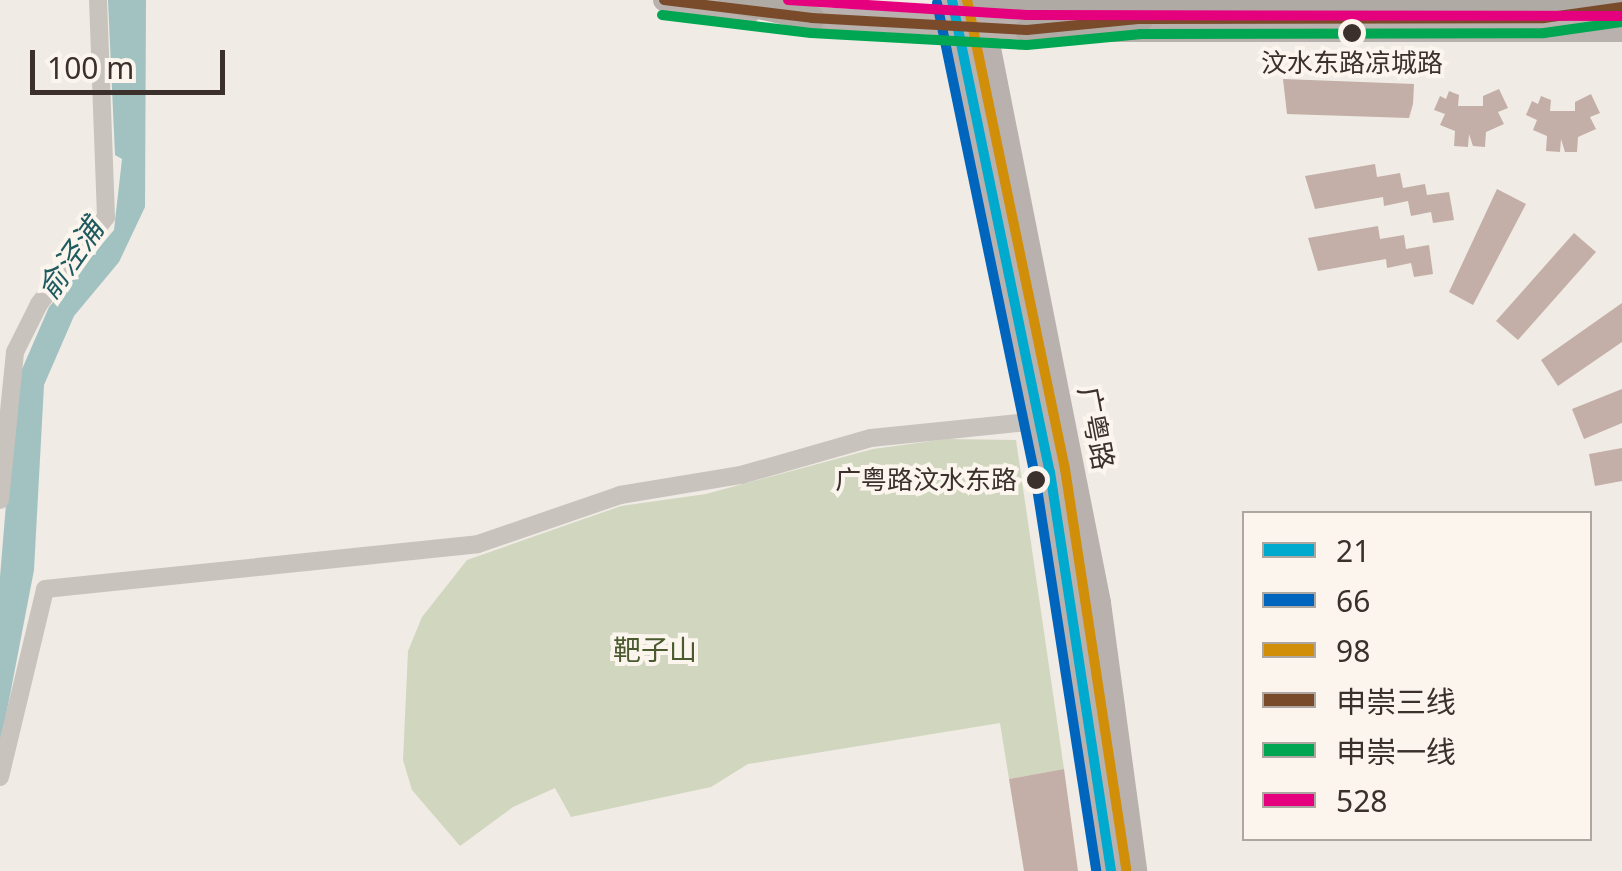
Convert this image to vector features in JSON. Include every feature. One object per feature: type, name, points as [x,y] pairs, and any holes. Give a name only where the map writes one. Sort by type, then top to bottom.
[{"type":"highway","points":[[731,0],[812,18]]},
{"type":"highway","points":[[971,0],[1622,6]]},
{"type":"highway","points":[[1028,30],[1140,19],[1544,18],[1622,6]]},
{"type":"main road","points":[[664,0],[812,18],[1028,30],[1281,34],[1622,32]]},
{"type":"main road","name":"广粤路","points":[[952,0],[1039,421],[1111,871]]},
{"type":"main road","name":"广粤路","points":[[980,0],[1100,603],[1136,871]]},
{"type":"main road","points":[[1210,0],[1281,34]]},
{"type":"main road","points":[[1472,33],[1552,0]]},
{"type":"street","points":[[0,500],[15,352],[39,304],[106,217],[98,0]]},
{"type":"street","points":[[0,777],[45,589],[478,544],[620,496],[741,475],[871,438],[1039,421]]},
{"type":"green space","name":"靶子山","points":[[947,439],[1016,440],[1064,769],[1009,779],[1000,723],[748,764],[711,787],[571,817],[555,788],[513,807],[460,846],[412,790],[403,760],[408,651],[422,617],[467,560],[621,506],[706,494],[873,449]]},
{"type":"water","points":[[108,0],[146,0],[145,207],[119,262],[74,316],[44,385],[34,570],[0,747],[0,577],[16,383],[49,307],[114,230],[122,159],[115,155]]},
{"type":"building","points":[[1283,79],[1414,84],[1413,104],[1409,118],[1287,114]]},
{"type":"building","points":[[1499,89],[1508,108],[1498,112],[1504,124],[1486,132],[1485,147],[1473,146],[1469,134],[1468,147],[1454,146],[1455,131],[1440,125],[1445,114],[1434,110],[1440,96],[1446,99],[1449,91],[1459,95],[1458,106],[1483,106],[1483,96]]},
{"type":"building","points":[[1591,94],[1600,113],[1590,117],[1596,129],[1578,137],[1577,152],[1565,152],[1561,139],[1560,152],[1546,151],[1547,136],[1533,130],[1537,120],[1526,115],[1532,101],[1538,104],[1541,96],[1551,100],[1550,111],[1575,111],[1575,102]]},
{"type":"building","points":[[1375,164],[1377,177],[1400,173],[1403,188],[1425,184],[1427,195],[1449,192],[1454,220],[1433,223],[1431,212],[1411,216],[1408,201],[1384,206],[1383,197],[1315,209],[1305,176]]},
{"type":"building","points":[[1497,189],[1526,204],[1473,305],[1449,292]]},
{"type":"building","points":[[1378,226],[1380,239],[1404,235],[1406,249],[1429,245],[1433,274],[1414,277],[1411,263],[1387,268],[1386,259],[1318,271],[1308,238]]},
{"type":"building","points":[[1574,233],[1596,252],[1518,340],[1496,321]]},
{"type":"building","points":[[1622,303],[1622,342],[1558,386],[1541,360]]},
{"type":"building","points":[[1622,389],[1622,423],[1584,439],[1572,409]]},
{"type":"building","points":[[1622,448],[1622,481],[1595,486],[1589,454]]},
{"type":"building","points":[[1064,769],[1078,871],[1024,871],[1009,779]]},
{"type":"transit line","name":"申崇三线","points":[[664,0],[812,18],[1027,30],[1140,19],[1544,18],[1622,7]]},
{"type":"transit line","name":"528","points":[[788,0],[1027,15],[1622,16]]},
{"type":"transit line","name":"21","points":[[952,0],[1050,472],[1111,871]]},
{"type":"transit line","name":"98","points":[[967,0],[1065,469],[1126,869]]},
{"type":"transit line","name":"66","points":[[937,3],[1035,475],[1096,871]]},
{"type":"transit line","name":"申崇一线","points":[[662,15],[811,33],[1027,45],[1141,34],[1544,33],[1622,22]]},
{"type":"place","name":"汶水东路凉城路","points":[[1352,33]]},
{"type":"place","name":"广粤路汶水东路","points":[[1036,480]]},
{"type":"water label","name":"俞泾浦","points":[[70,259]]}]
